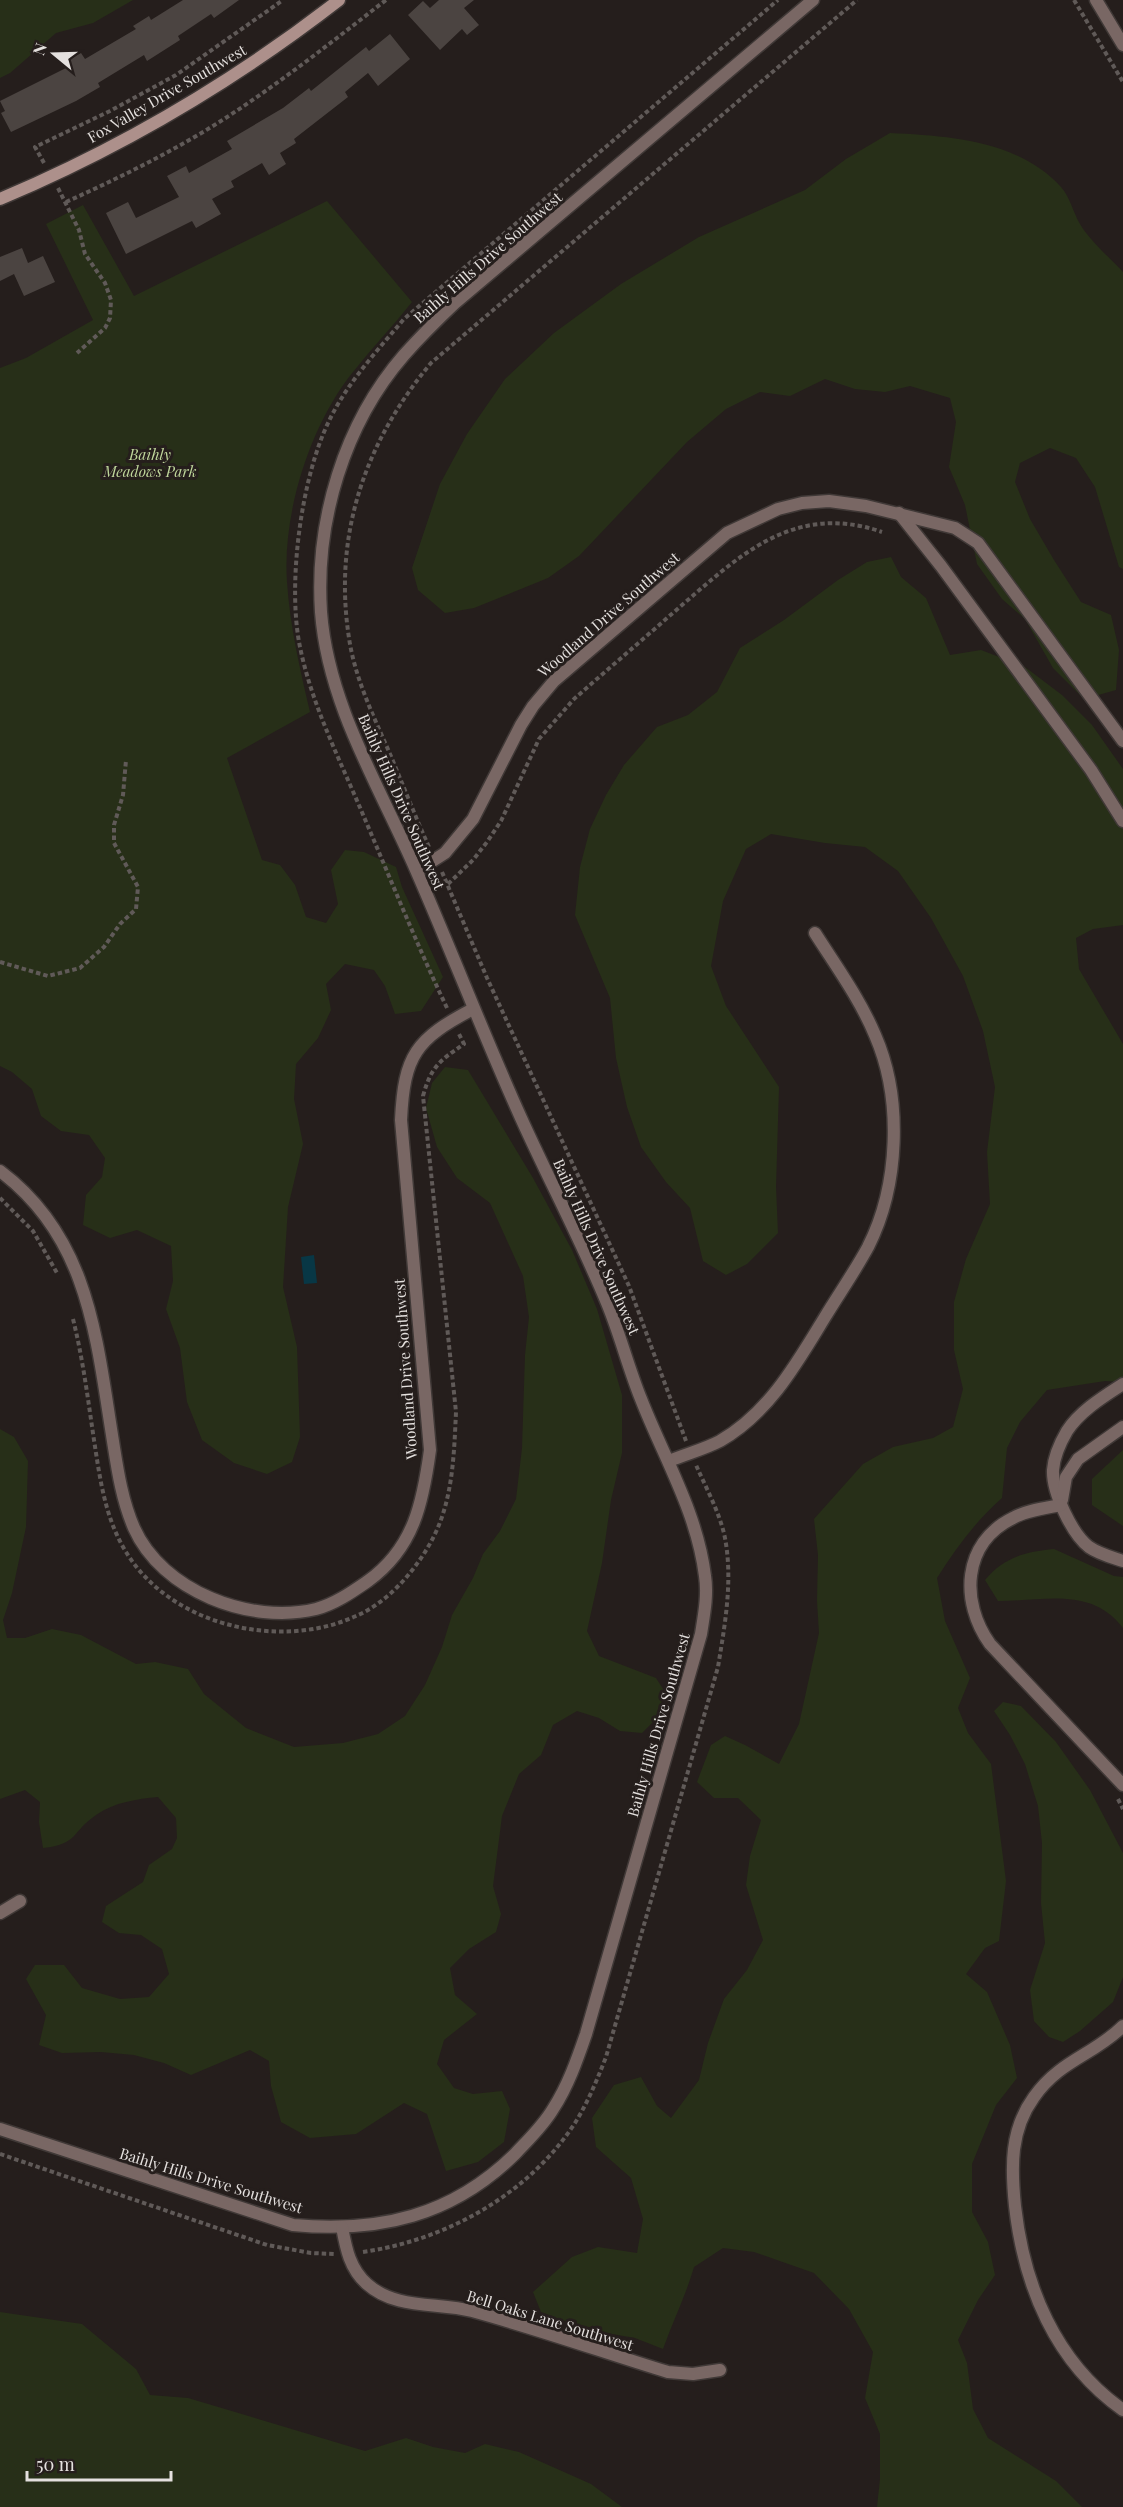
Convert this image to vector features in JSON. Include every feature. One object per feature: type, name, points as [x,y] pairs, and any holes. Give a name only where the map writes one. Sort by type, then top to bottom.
[{"type":"street","name":"Fox Valley Drive Southwest","points":[[0,199],[37,183],[147,127],[238,73],[339,0]]},
{"type":"street","name":"Baihly Hills Drive Southwest","points":[[0,2129],[293,2225],[342,2227],[409,2218],[441,2206],[473,2189],[502,2167],[529,2140],[553,2110],[572,2075],[586,2034],[701,1634],[705,1578],[693,1520],[643,1405],[607,1303],[473,1010],[417,871],[342,705],[328,661],[321,612],[321,565],[326,521],[354,432],[402,357],[455,303],[813,0]]},
{"type":"street","points":[[1096,0],[1123,45]]},
{"type":"street","name":"Woodland Drive Southwest","points":[[417,871],[445,853],[473,819],[521,725],[533,706],[554,681],[727,532],[753,519],[802,503],[829,501],[899,513],[955,528],[978,543],[1123,741]]},
{"type":"street","points":[[899,513],[941,566],[1091,770],[1123,821]]},
{"type":"street","points":[[669,1461],[719,1441],[749,1421],[774,1394],[803,1353],[868,1247],[885,1201],[892,1173],[894,1137],[891,1096],[884,1060],[865,1013],[815,933]]},
{"type":"street","name":"Woodland Drive Southwest","points":[[0,1172],[36,1204],[55,1229],[72,1259],[86,1294],[96,1333],[123,1496],[144,1548],[170,1573],[193,1589],[228,1605],[259,1611],[289,1613],[317,1608],[345,1597],[371,1579],[394,1556],[412,1528],[423,1497],[430,1450],[401,1120],[402,1093],[405,1074],[425,1039],[441,1026],[473,1010]]},
{"type":"street","points":[[1123,1384],[1082,1413],[1068,1430],[1057,1451],[1053,1472],[1061,1505],[1070,1526],[1083,1541],[1100,1553],[1123,1561]]},
{"type":"street","points":[[1061,1505],[1066,1477],[1078,1459],[1123,1427]]},
{"type":"street","points":[[1061,1505],[1013,1517],[991,1534],[976,1557],[971,1571],[969,1587],[972,1609],[980,1630],[990,1644],[1123,1785]]},
{"type":"street","points":[[0,1913],[20,1901]]},
{"type":"street","points":[[1120,2034],[1062,2066],[1034,2097],[1017,2131],[1012,2172],[1019,2240],[1026,2270],[1042,2312],[1074,2364],[1098,2390],[1123,2410]]},
{"type":"street","name":"Bell Oaks Lane Southwest","points":[[342,2227],[347,2254],[356,2272],[368,2286],[389,2297],[413,2304],[470,2311],[668,2372],[693,2374],[720,2370]]},
{"type":"path","points":[[34,147],[110,111],[176,75],[283,0]]},
{"type":"path","points":[[77,352],[105,328],[110,318],[111,300],[105,283],[85,254],[79,230],[66,202],[113,181],[223,120],[296,69],[386,0]]},
{"type":"path","points":[[444,1002],[322,718],[300,648],[295,608],[296,570],[305,501],[316,457],[328,421],[346,392],[404,319],[778,0]]},
{"type":"path","points":[[426,838],[358,675],[349,640],[345,603],[345,569],[349,534],[357,498],[368,464],[386,424],[406,393],[431,363],[857,0]]},
{"type":"path","points":[[1074,0],[1123,82]]},
{"type":"path","points":[[691,1452],[670,1402],[629,1286],[487,978],[448,884],[473,860],[496,828],[539,739],[553,722],[574,699],[728,565],[759,543],[787,531],[836,523],[863,525],[882,532]]},
{"type":"path","points":[[0,962],[48,976],[81,968],[104,947],[120,924],[136,909],[138,887],[114,843],[114,825],[123,795],[126,760]]},
{"type":"path","points":[[71,1311],[85,1378],[102,1490],[112,1525],[127,1554],[169,1598],[200,1614],[230,1625],[261,1631],[297,1632],[327,1626],[357,1616],[385,1598],[417,1563],[434,1537],[447,1502],[454,1458],[456,1412],[423,1096],[429,1075],[439,1060],[464,1044]]},
{"type":"path","points":[[0,1198],[33,1231],[60,1278]]},
{"type":"path","points":[[1117,1798],[1123,1809]]},
{"type":"path","points":[[0,2154],[267,2245],[311,2253],[347,2254]]},
{"type":"green space","points":[[0,0],[133,0],[93,23],[56,33],[10,73],[0,78]]},
{"type":"green space","points":[[890,133],[959,139],[1004,150],[1024,159],[1044,171],[1061,187],[1084,230],[1123,272],[1123,569],[1119,567],[1095,487],[1076,458],[1050,448],[1020,463],[1015,482],[1030,519],[1081,602],[1111,615],[1119,650],[1116,690],[1084,699],[1053,668],[1025,619],[1002,599],[977,564],[965,505],[949,467],[956,422],[950,398],[910,386],[885,392],[855,389],[825,379],[790,396],[760,392],[726,409],[687,442],[579,556],[548,578],[474,608],[445,613],[418,590],[412,568],[440,484],[467,434],[505,379],[554,333],[621,284],[699,237],[805,190],[846,159]]},
{"type":"green space","name":"Baihly Meadows Park","points":[[327,201],[412,302],[360,363],[338,393],[312,444],[294,500],[287,556],[288,599],[310,712],[227,758],[262,860],[280,865],[295,885],[306,917],[326,923],[338,904],[331,870],[345,850],[364,852],[396,867],[402,887],[443,977],[421,1011],[395,1014],[385,986],[374,970],[345,964],[326,984],[331,1010],[318,1038],[296,1064],[294,1099],[303,1144],[288,1207],[283,1287],[297,1347],[300,1437],[292,1462],[267,1474],[234,1463],[202,1440],[187,1402],[180,1348],[166,1309],[173,1281],[171,1246],[137,1230],[110,1238],[83,1225],[86,1195],[102,1177],[105,1158],[89,1135],[61,1131],[41,1116],[32,1089],[12,1072],[0,1066],[0,368],[26,358],[93,320],[46,224],[83,205],[134,296]]},
{"type":"green space","points":[[891,557],[901,577],[926,598],[950,655],[981,650],[1025,667],[1062,695],[1092,725],[1123,769],[1123,925],[1093,929],[1076,938],[1079,969],[1123,1044],[1123,1382],[1105,1381],[1047,1390],[1020,1422],[1007,1448],[1002,1498],[966,1536],[937,1578],[945,1621],[970,1678],[958,1708],[968,1733],[991,1764],[1006,1881],[999,1941],[985,1948],[966,1974],[987,1992],[1010,2045],[1017,2078],[996,2105],[972,2164],[972,2212],[988,2242],[995,2275],[978,2300],[958,2340],[967,2363],[973,2409],[988,2438],[1056,2481],[1082,2507],[877,2507],[880,2479],[880,2434],[865,2398],[873,2352],[849,2309],[814,2273],[754,2252],[723,2248],[694,2267],[663,2349],[635,2338],[589,2330],[541,2312],[533,2292],[572,2257],[598,2247],[637,2253],[643,2219],[631,2178],[596,2147],[592,2118],[614,2085],[641,2077],[657,2106],[671,2118],[699,2080],[708,2043],[724,1999],[747,1970],[763,1940],[746,1885],[750,1856],[761,1820],[738,1798],[714,1798],[697,1782],[711,1745],[725,1736],[779,1764],[799,1724],[819,1633],[818,1555],[814,1519],[863,1464],[893,1447],[933,1438],[953,1427],[963,1389],[954,1350],[954,1302],[966,1259],[990,1204],[987,1152],[995,1087],[983,1031],[963,976],[931,918],[898,871],[865,847],[771,834],[746,849],[723,901],[711,966],[726,1006],[779,1087],[776,1187],[778,1233],[747,1264],[726,1275],[703,1261],[690,1208],[666,1182],[641,1147],[627,1107],[616,1058],[610,998],[575,915],[580,867],[590,829],[606,795],[624,765],[657,727],[688,715],[717,692],[740,648],[867,562]]},
{"type":"green space","points":[[445,1067],[468,1070],[533,1178],[572,1250],[597,1309],[622,1395],[622,1453],[587,1631],[599,1656],[656,1678],[665,1692],[657,1718],[642,1733],[620,1731],[599,1718],[577,1711],[553,1725],[541,1755],[519,1774],[502,1816],[493,1886],[501,1914],[496,1932],[469,1949],[450,1968],[455,1995],[477,2014],[444,2040],[437,2064],[454,2088],[473,2094],[502,2091],[510,2109],[504,2142],[478,2162],[446,2171],[427,2114],[404,2103],[356,2134],[310,2138],[281,2122],[271,2086],[269,2061],[250,2050],[191,2075],[164,2063],[134,2055],[101,2052],[62,2053],[39,2045],[46,2015],[26,1979],[35,1965],[64,1965],[82,1988],[120,1999],[149,1997],[169,1974],[162,1949],[141,1935],[119,1933],[102,1922],[106,1906],[143,1882],[149,1865],[172,1849],[177,1838],[176,1818],[158,1797],[126,1802],[96,1815],[63,1844],[43,1848],[39,1822],[40,1802],[25,1790],[0,1799],[0,1429],[14,1437],[28,1461],[26,1527],[12,1593],[3,1620],[7,1638],[25,1638],[52,1629],[81,1635],[136,1664],[155,1662],[188,1669],[204,1694],[246,1728],[294,1747],[343,1743],[378,1734],[405,1716],[425,1685],[442,1647],[452,1615],[473,1578],[483,1554],[500,1531],[516,1499],[522,1448],[525,1355],[529,1317],[523,1276],[490,1203],[457,1178],[437,1147],[426,1108],[432,1083]]},
{"type":"green space","points":[[1123,1450],[1123,1526],[1092,1505],[1092,1479]]},
{"type":"green space","points":[[1054,1549],[1114,1576],[1123,1577],[1123,1628],[1111,1615],[1097,1606],[1082,1601],[1049,1598],[998,1601],[985,1580],[992,1572],[1016,1557]]},
{"type":"green space","points":[[1003,1702],[1021,1706],[1056,1742],[1090,1790],[1123,1853],[1123,1977],[1113,2002],[1080,2031],[1063,2042],[1049,2037],[1034,2021],[1030,1990],[1045,1943],[1041,1903],[1042,1843],[1038,1806],[1025,1764],[994,1711]]},
{"type":"green space","points":[[0,2312],[82,2324],[136,2369],[150,2395],[188,2398],[365,2451],[406,2438],[433,2447],[465,2453],[485,2444],[519,2452],[591,2484],[622,2507],[0,2507]]},
{"type":"water","points":[[314,1255],[317,1283],[304,1284],[301,1257]]},
{"type":"building","points":[[183,0],[239,0],[214,18],[211,14],[178,36],[180,40],[147,61],[144,55],[98,83],[100,87],[76,101],[11,132],[1,113],[5,111],[0,101],[68,67],[65,62],[81,53],[85,59],[136,29],[133,26],[149,16],[151,20]]},
{"type":"building","points":[[439,0],[474,0],[464,8],[479,25],[467,35],[462,29],[440,50],[408,15],[423,1],[430,8]]},
{"type":"building","points":[[390,34],[410,59],[378,86],[368,73],[345,92],[348,97],[294,139],[296,143],[280,153],[286,164],[269,175],[262,163],[231,181],[234,187],[212,199],[221,214],[196,228],[192,221],[126,254],[106,213],[128,202],[136,218],[179,197],[167,176],[186,166],[189,173],[232,149],[227,141],[283,108],[309,88],[311,91],[366,47],[369,51]]},
{"type":"building","points":[[22,248],[28,263],[43,256],[55,282],[24,296],[14,274],[0,281],[0,257]]}]
